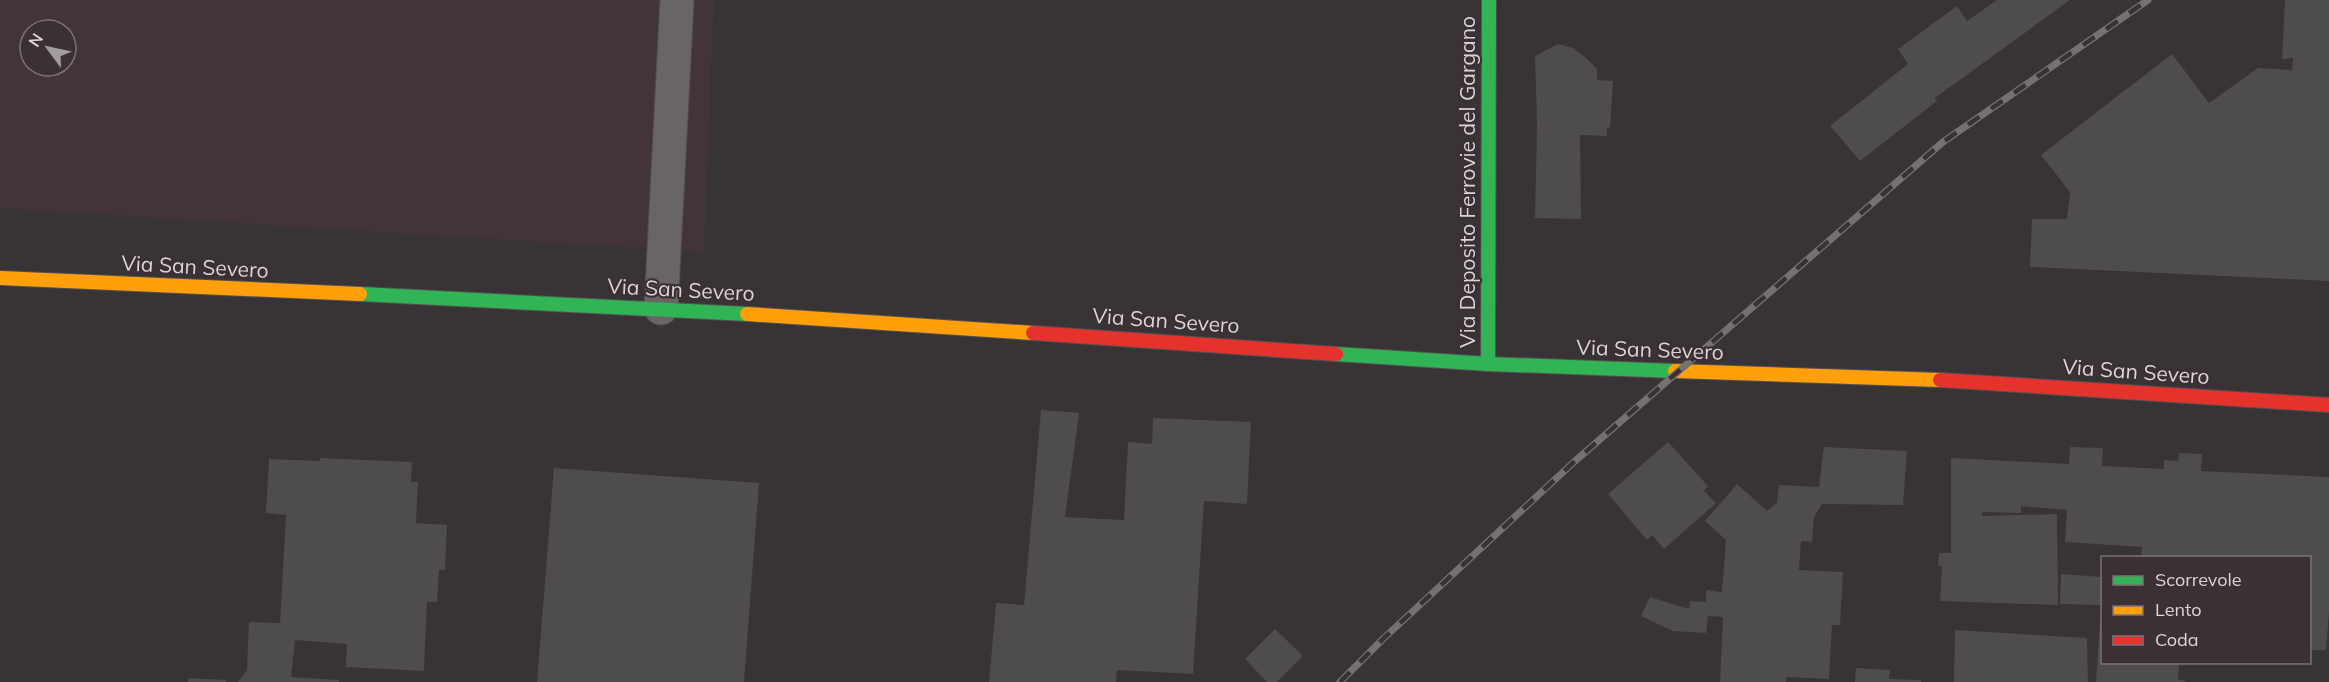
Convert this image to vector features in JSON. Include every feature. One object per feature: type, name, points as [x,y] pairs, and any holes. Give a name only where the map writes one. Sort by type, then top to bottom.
[{"type":"main road","name":"Via Deposito Ferrovie del Gargano","points":[[1488,364],[1489,0]]},
{"type":"main road","name":"Via San Severo","points":[[0,278],[661,308],[1488,364],[1959,381],[2329,405]]},
{"type":"street","points":[[661,308],[677,0]]},
{"type":"shaded area","points":[[0,0],[714,0],[704,252],[0,208]]},
{"type":"building","points":[[1997,0],[2070,0],[1935,98],[1937,101],[1860,161],[1830,126],[1908,64],[1898,49],[1957,6],[1967,21]]},
{"type":"building","points":[[2285,0],[2329,0],[2329,281],[2030,267],[2032,219],[2067,219],[2070,192],[2041,155],[2172,54],[2209,103],[2258,68],[2292,70],[2293,58],[2282,59]]},
{"type":"building","points":[[1558,44],[1573,48],[1586,58],[1597,69],[1597,80],[1613,81],[1610,128],[1607,127],[1607,136],[1580,135],[1581,219],[1535,218],[1537,125],[1535,56]]},
{"type":"building","points":[[1041,410],[1079,413],[1065,517],[1124,520],[1128,442],[1152,444],[1153,418],[1251,422],[1247,504],[1204,501],[1193,674],[1117,670],[1116,682],[989,682],[996,603],[1024,605]]},
{"type":"building","points":[[1668,442],[1708,486],[1704,491],[1716,503],[1664,549],[1652,535],[1647,540],[1608,494]]},
{"type":"building","points":[[1824,447],[1907,451],[1903,505],[1822,504],[1814,517],[1812,542],[1801,541],[1799,570],[1843,572],[1840,625],[1832,625],[1829,679],[1786,677],[1786,682],[1720,682],[1723,617],[1708,616],[1706,633],[1673,631],[1641,616],[1650,597],[1689,609],[1690,601],[1706,602],[1706,590],[1722,592],[1726,540],[1705,521],[1737,484],[1767,511],[1777,503],[1779,485],[1819,487]]},
{"type":"building","points":[[2070,447],[2103,448],[2102,466],[2164,469],[2164,460],[2178,461],[2179,453],[2202,454],[2201,471],[2329,477],[2329,612],[2326,650],[2311,650],[2311,556],[2141,556],[2142,547],[2065,542],[2067,510],[2021,506],[2021,513],[1982,512],[1982,516],[2057,514],[2058,605],[1940,601],[1942,566],[1938,566],[1939,553],[1951,553],[1951,458],[2069,464]]},
{"type":"building","points":[[320,458],[412,462],[411,482],[418,482],[416,523],[447,525],[445,570],[439,570],[437,602],[427,602],[424,671],[346,667],[347,644],[295,640],[291,677],[339,680],[339,682],[238,682],[247,670],[249,622],[280,623],[286,515],[266,513],[269,459],[320,461]]},
{"type":"building","points":[[554,468],[759,483],[744,682],[537,682]]},
{"type":"building","points":[[2061,574],[2101,577],[2101,605],[2060,604]]},
{"type":"building","points":[[2101,608],[2101,664],[2179,664],[2178,679],[2188,682],[2096,682]]},
{"type":"building","points":[[1275,629],[1303,656],[1277,682],[1267,682],[1245,659]]},
{"type":"building","points":[[1955,630],[2087,638],[2088,682],[1954,682]]},
{"type":"building","points":[[1856,668],[1890,670],[1889,679],[1921,680],[1921,682],[1855,682]]},
{"type":"building","points":[[188,678],[226,680],[226,682],[188,682]]},
{"type":"railway","points":[[1340,682],[1384,638],[1575,461],[1943,142],[2148,0]]},
{"type":"traffic: fast","points":[[1488,364],[1489,0]]},
{"type":"traffic: fast","points":[[360,294],[747,314]]},
{"type":"traffic: fast","points":[[1336,354],[1488,364],[1675,371]]},
{"type":"traffic: slow","points":[[0,278],[360,294]]},
{"type":"traffic: slow","points":[[747,314],[1033,333]]},
{"type":"traffic: slow","points":[[1675,371],[1940,380]]},
{"type":"traffic: jam","points":[[1033,333],[1336,354]]},
{"type":"traffic: jam","points":[[1940,380],[2329,405]]}]
